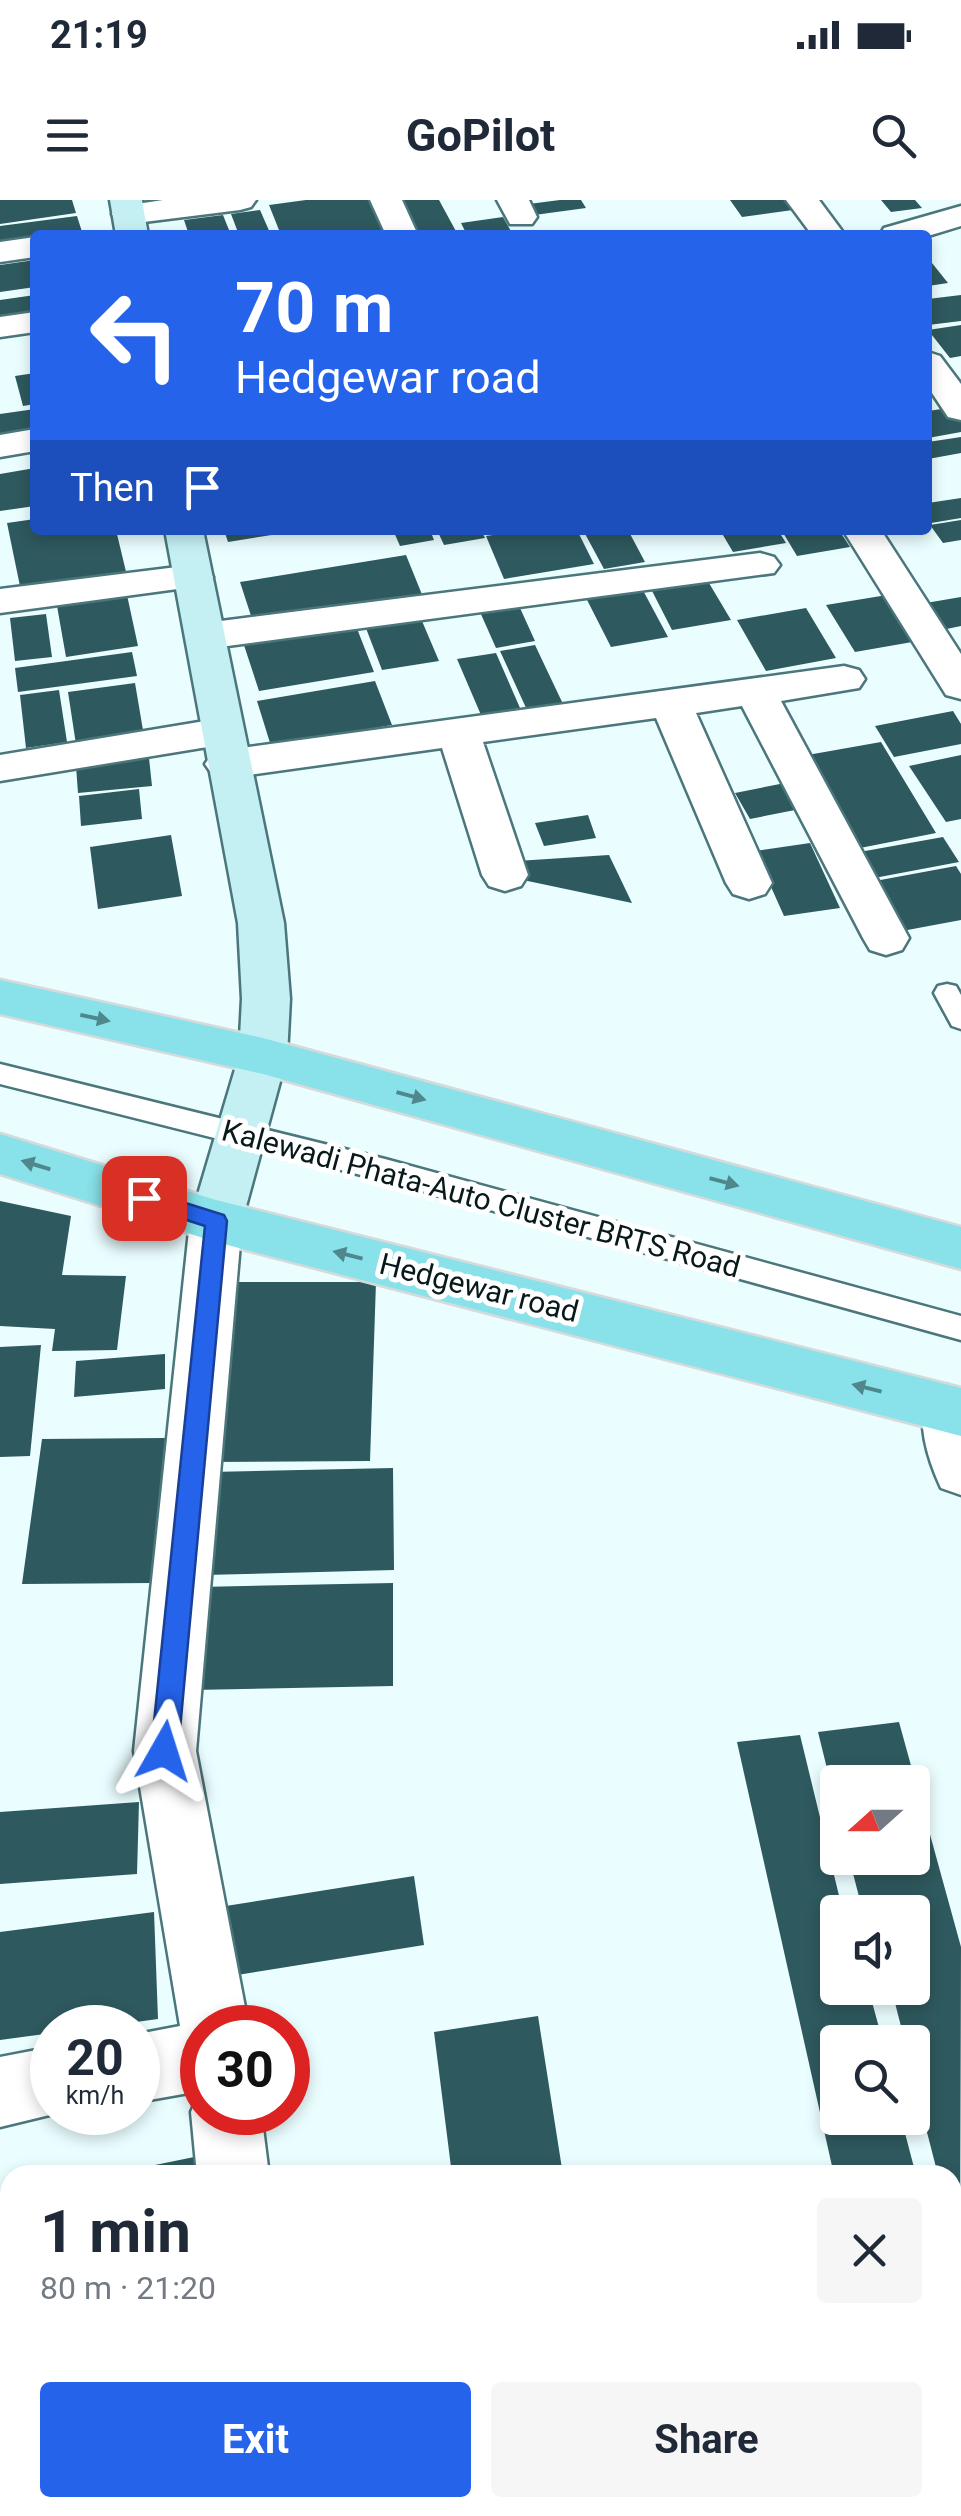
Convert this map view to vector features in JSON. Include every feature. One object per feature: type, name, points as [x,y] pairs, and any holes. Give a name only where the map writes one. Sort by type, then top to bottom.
[{"type":"main road","points":[[185,535],[261,923],[266,999],[263,1056],[216,1221]]},
{"type":"main road","points":[[0,997],[263,1056],[961,1248]]},
{"type":"main road","name":"Hedgewar road","points":[[0,1154],[216,1221],[954,1411]]},
{"type":"street","points":[[127,223],[240,200]]},
{"type":"street","points":[[386,200],[400,230]]},
{"type":"street","points":[[802,200],[825,230]]},
{"type":"street","points":[[906,230],[944,212]]},
{"type":"street","points":[[0,252],[30,248]]},
{"type":"street","points":[[0,327],[30,323]]},
{"type":"street","points":[[932,369],[961,409]]},
{"type":"street","points":[[0,446],[30,441]]},
{"type":"street","points":[[865,535],[961,686]]},
{"type":"street","points":[[205,636],[760,565]]},
{"type":"street","points":[[0,602],[194,578]]},
{"type":"street","points":[[6,768],[458,732],[844,679]]},
{"type":"street","points":[[755,691],[886,938]]},
{"type":"street","points":[[670,702],[749,883]]},
{"type":"street","points":[[458,732],[506,875]]},
{"type":"street","points":[[211,2005],[164,1751],[216,1221]]},
{"type":"street","points":[[954,1411],[961,1470]]},
{"type":"street","points":[[0,2092],[30,2086]]},
{"type":"street","points":[[229,2135],[232,2165]]},
{"type":"lane","points":[[948,993],[961,1019]]},
{"type":"lane","name":"Kalewadi Phata-Auto Cluster BRTS Road","points":[[0,1074],[385,1170],[961,1328]]},
{"type":"building","points":[[0,200],[72,200],[76,213],[0,224]]},
{"type":"building","points":[[306,200],[371,200],[386,230],[279,230],[269,205]]},
{"type":"building","points":[[396,200],[439,200],[455,230],[411,230]]},
{"type":"building","points":[[581,200],[586,208],[527,216],[521,205]]},
{"type":"building","points":[[730,200],[794,200],[800,209],[742,217]]},
{"type":"building","points":[[881,200],[915,200],[922,208],[891,212]]},
{"type":"building","points":[[260,210],[269,230],[237,230],[231,214]]},
{"type":"building","points":[[223,215],[229,230],[187,230],[184,220]]},
{"type":"building","points":[[77,216],[81,230],[30,230],[30,247],[0,250],[0,226]]},
{"type":"building","points":[[503,217],[510,230],[464,230],[461,223]]},
{"type":"building","points":[[30,261],[30,288],[0,292],[0,265]]},
{"type":"building","points":[[932,263],[948,283],[932,285]]},
{"type":"building","points":[[961,295],[961,321],[932,325],[932,299]]},
{"type":"building","points":[[30,296],[30,321],[0,325],[0,300]]},
{"type":"building","points":[[961,325],[961,356],[950,358],[932,335],[932,329]]},
{"type":"building","points":[[30,374],[30,405],[23,406],[15,376]]},
{"type":"building","points":[[955,407],[961,415],[961,432],[932,437],[932,410]]},
{"type":"building","points":[[30,410],[30,439],[0,444],[0,414]]},
{"type":"building","points":[[961,437],[961,453],[932,458],[932,441]]},
{"type":"building","points":[[30,469],[30,507],[0,511],[0,474]]},
{"type":"building","points":[[961,498],[961,518],[932,523],[932,502]]},
{"type":"building","points":[[30,520],[30,535],[117,535],[128,580],[22,596],[7,523]]},
{"type":"building","points":[[961,520],[961,540],[943,543],[932,525]]},
{"type":"building","points":[[226,535],[272,535],[228,542]]},
{"type":"building","points":[[395,535],[432,535],[434,540],[400,546]]},
{"type":"building","points":[[439,535],[485,538],[444,545]]},
{"type":"building","points":[[580,535],[594,564],[504,579],[486,536]]},
{"type":"building","points":[[586,535],[631,535],[645,562],[604,569]]},
{"type":"building","points":[[723,535],[781,535],[786,543],[733,552]]},
{"type":"building","points":[[784,535],[842,535],[850,547],[797,556]]},
{"type":"building","points":[[406,555],[423,597],[254,625],[240,582]]},
{"type":"building","points":[[706,578],[731,620],[672,630],[650,587]]},
{"type":"building","points":[[639,583],[668,637],[611,647],[583,592]]},
{"type":"building","points":[[127,595],[138,646],[66,657],[57,606]]},
{"type":"building","points":[[887,595],[918,641],[855,652],[826,605]]},
{"type":"building","points":[[515,597],[535,641],[496,648],[476,603]]},
{"type":"building","points":[[961,597],[961,626],[932,632],[914,605]]},
{"type":"building","points":[[806,608],[836,658],[766,671],[737,620]]},
{"type":"building","points":[[46,614],[52,657],[15,661],[10,618]]},
{"type":"building","points":[[419,614],[439,661],[382,670],[364,623]]},
{"type":"building","points":[[354,621],[374,672],[259,691],[242,639]]},
{"type":"building","points":[[535,645],[563,704],[527,710],[500,651]]},
{"type":"building","points":[[132,652],[137,676],[18,692],[15,668]]},
{"type":"building","points":[[496,653],[520,708],[481,715],[457,659]]},
{"type":"building","points":[[375,681],[392,725],[271,746],[257,701]]},
{"type":"building","points":[[135,683],[145,742],[77,751],[68,692]]},
{"type":"building","points":[[59,690],[67,742],[26,748],[20,695]]},
{"type":"building","points":[[953,711],[961,724],[961,744],[894,757],[875,726]]},
{"type":"building","points":[[881,742],[936,833],[855,849],[802,756]]},
{"type":"building","points":[[961,755],[961,819],[946,822],[909,766]]},
{"type":"building","points":[[149,758],[152,786],[78,793],[76,766]]},
{"type":"building","points":[[785,783],[800,809],[750,819],[735,793]]},
{"type":"building","points":[[139,789],[142,819],[81,826],[79,796]]},
{"type":"building","points":[[588,815],[596,838],[544,846],[535,823]]},
{"type":"building","points":[[171,835],[182,896],[98,909],[90,847]]},
{"type":"building","points":[[943,837],[959,862],[869,879],[854,853]]},
{"type":"building","points":[[810,843],[840,908],[784,916],[755,851]]},
{"type":"building","points":[[609,855],[632,903],[523,880],[517,861]]},
{"type":"building","points":[[956,866],[961,874],[961,920],[902,931],[875,881]]},
{"type":"building","points":[[0,1201],[71,1216],[62,1275],[126,1276],[117,1350],[52,1351],[55,1329],[0,1326]]},
{"type":"building","points":[[220,1282],[376,1282],[370,1461],[204,1462]]},
{"type":"building","points":[[41,1345],[30,1456],[0,1457],[0,1347]]},
{"type":"building","points":[[165,1354],[165,1389],[74,1397],[76,1361]]},
{"type":"building","points":[[165,1438],[151,1583],[22,1584],[42,1439]]},
{"type":"building","points":[[393,1468],[394,1570],[204,1575],[210,1472]]},
{"type":"building","points":[[393,1583],[393,1686],[192,1690],[199,1587]]},
{"type":"building","points":[[899,1722],[911,1765],[826,1765],[818,1732]]},
{"type":"building","points":[[800,1735],[820,1817],[820,1875],[834,1875],[839,1895],[820,1895],[820,2005],[873,2005],[878,2025],[820,2025],[820,2113],[737,1742]]},
{"type":"building","points":[[139,1802],[137,1874],[0,1884],[0,1812]]},
{"type":"building","points":[[930,1834],[961,1947],[960,2165],[935,2165],[928,2135],[930,2025],[901,2025],[896,2005],[930,2005],[930,1895],[859,1895],[853,1875],[930,1875]]},
{"type":"building","points":[[414,1876],[424,1945],[218,1978],[213,1908]]},
{"type":"building","points":[[154,1912],[157,2005],[30,2005],[30,2036],[0,2040],[0,1932]]},
{"type":"building","points":[[538,2016],[561,2165],[451,2165],[434,2032]]},
{"type":"building","points":[[825,2135],[905,2135],[913,2165],[832,2165]]},
{"type":"building","points":[[204,2155],[205,2165],[155,2165]]},
{"type":"route","points":[[144,1198],[216,1221],[164,1751]]}]
